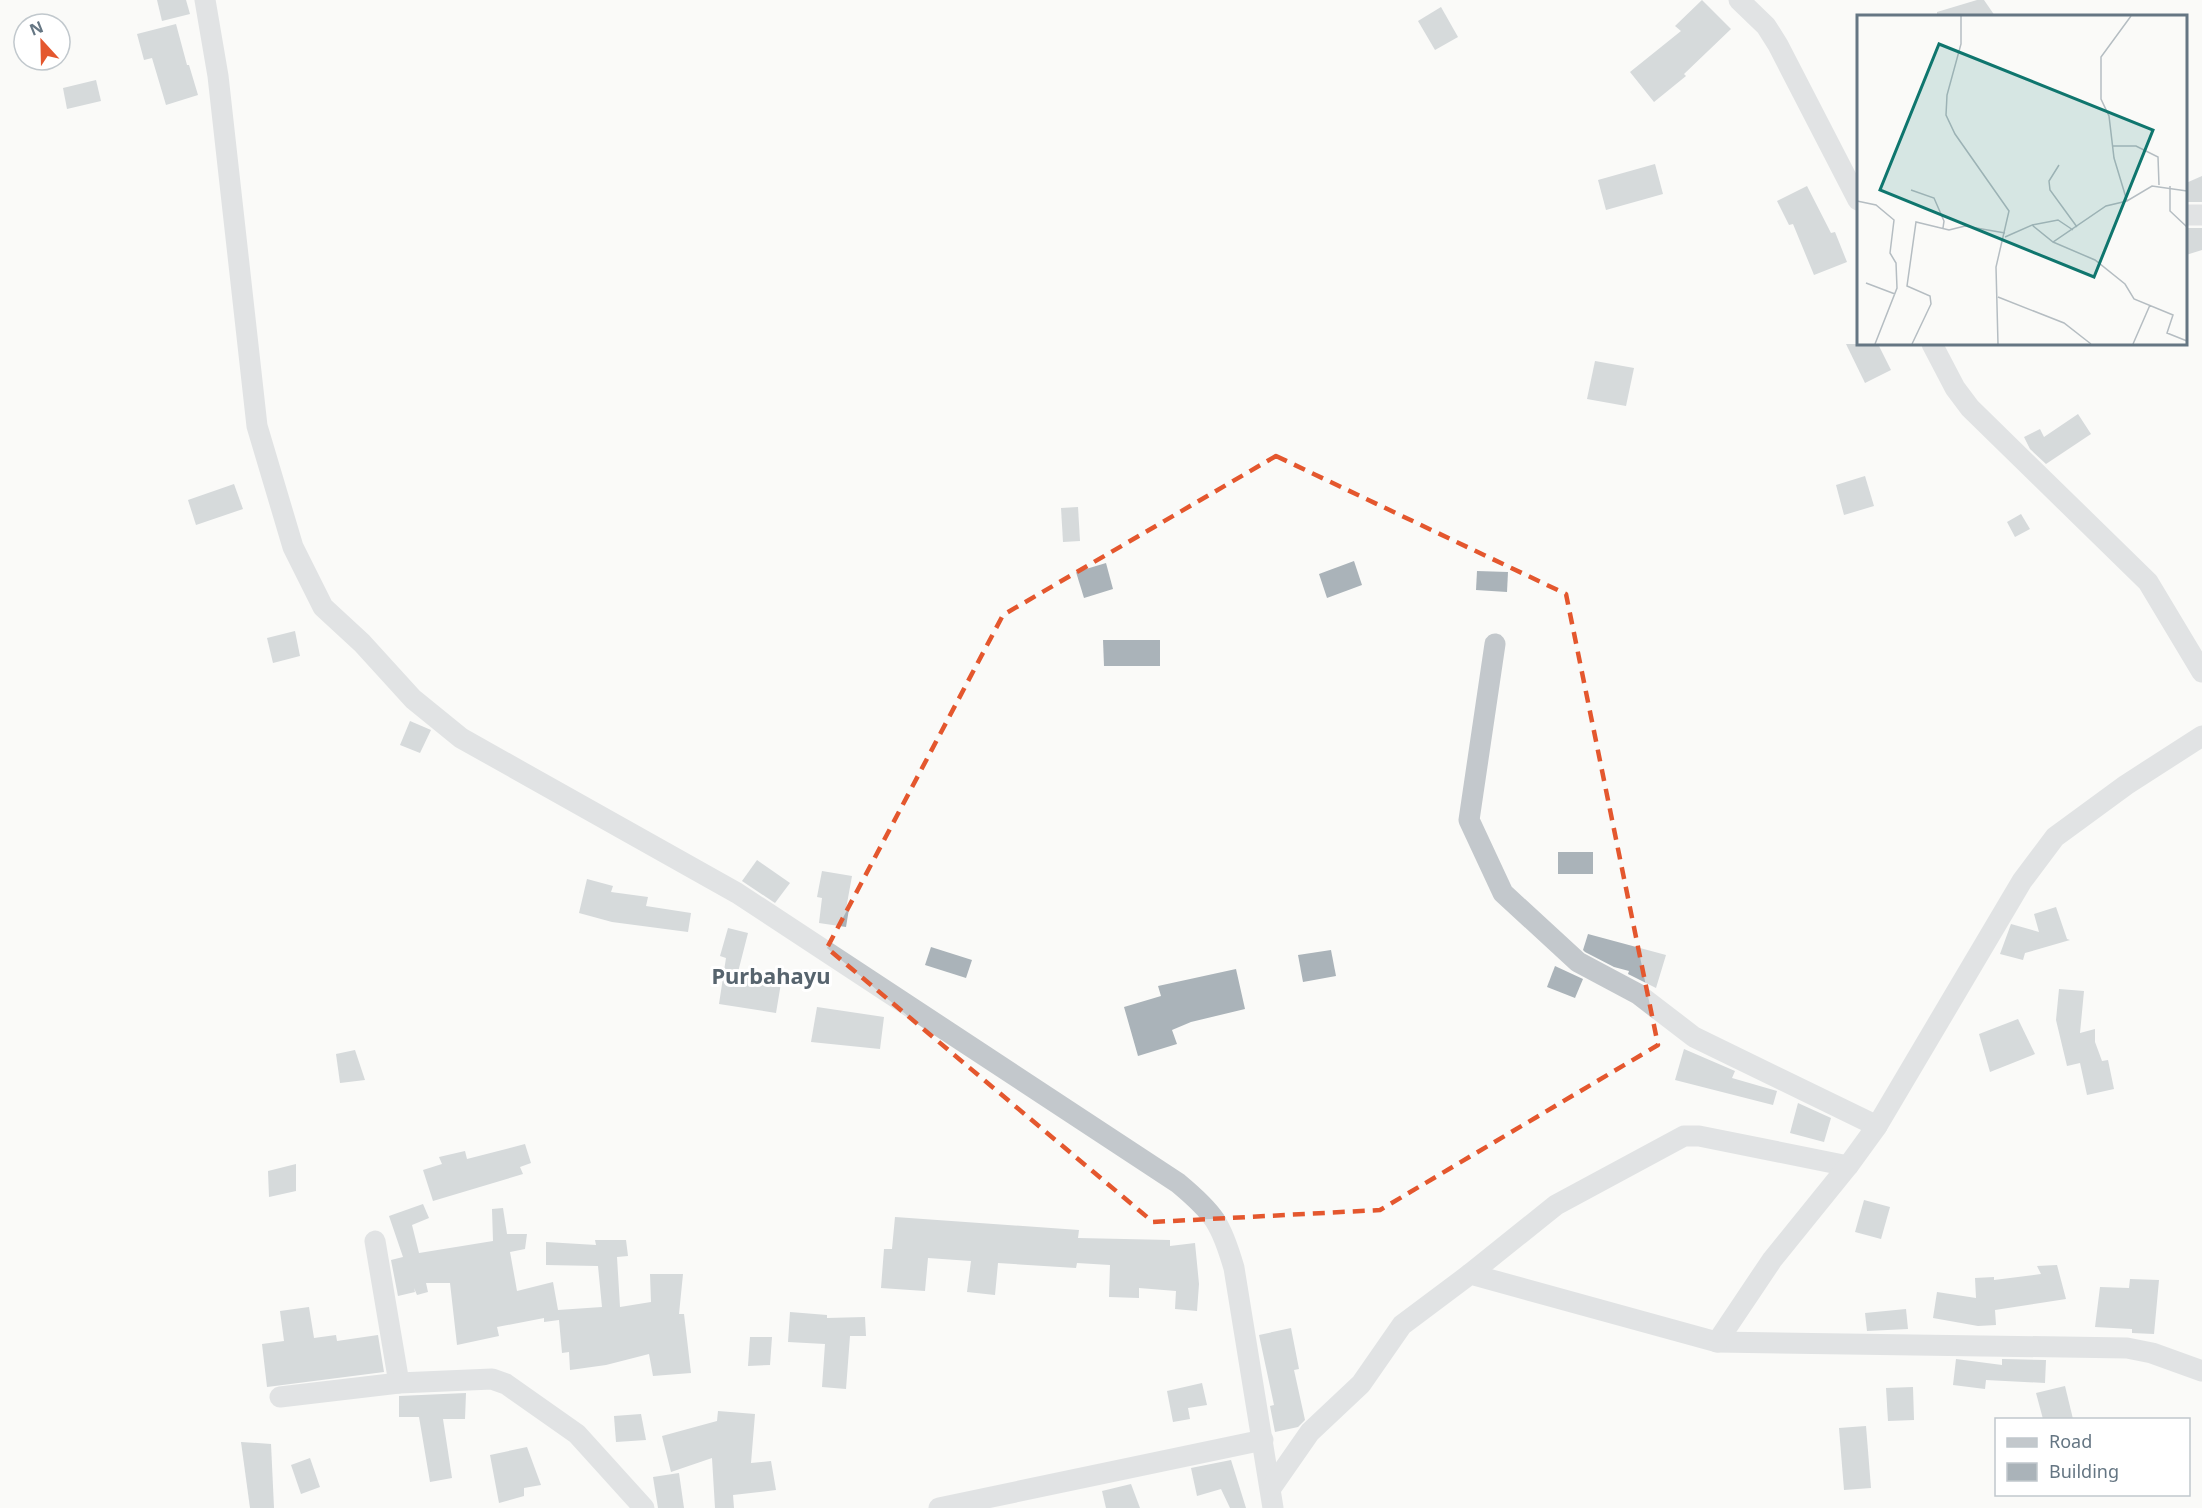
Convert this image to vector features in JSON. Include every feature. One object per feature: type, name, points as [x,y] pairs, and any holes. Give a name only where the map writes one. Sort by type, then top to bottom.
[{"type":"street","points":[[205,0],[218,76],[257,426],[293,547],[323,607],[362,643],[414,699],[461,738],[737,893],[1178,1183],[1202,1203],[1223,1230],[1234,1268],[1272,1498]]},
{"type":"street","points":[[1738,0],[1766,26],[1778,45],[1857,198]]},
{"type":"street","points":[[1933,345],[1955,388],[1970,408],[2148,582],[2202,672]]},
{"type":"street","points":[[1495,644],[1469,820],[1503,893],[1578,962],[1638,994],[1699,1040],[1877,1126]]},
{"type":"street","points":[[1717,1342],[1772,1260],[1848,1166],[1877,1126],[2022,881],[2055,837],[2126,785],[2202,736]]},
{"type":"street","points":[[1272,1498],[1310,1432],[1361,1384],[1402,1325],[1470,1274],[1556,1204],[1684,1136],[1699,1136],[1848,1166]]},
{"type":"street","points":[[375,1241],[399,1383]]},
{"type":"street","points":[[1470,1274],[1717,1342],[2109,1347],[2152,1353],[2202,1371]]},
{"type":"street","points":[[280,1397],[399,1383],[485,1378],[506,1384],[577,1434],[644,1508]]},
{"type":"street","points":[[939,1508],[1263,1440]]},
{"type":"highlighted area","points":[[1276,456],[1566,594],[1658,1045],[1380,1210],[1153,1222],[827,948],[1003,615]]},
{"type":"building","points":[[157,0],[186,0],[190,14],[162,21]]},
{"type":"building","points":[[1702,0],[1731,29],[1684,74],[1686,76],[1654,102],[1630,72],[1681,31],[1675,26]]},
{"type":"building","points":[[1984,0],[1994,15],[1937,15],[1937,12]]},
{"type":"building","points":[[1441,7],[1458,37],[1435,50],[1418,21]]},
{"type":"building","points":[[176,24],[198,95],[166,105],[152,58],[144,60],[137,34]]},
{"type":"building","points":[[96,80],[101,101],[67,109],[63,88]]},
{"type":"building","points":[[1655,164],[1663,194],[1606,210],[1598,180]]},
{"type":"building","points":[[2202,176],[2202,202],[2187,202],[2187,183]]},
{"type":"building","points":[[1807,186],[1831,233],[1835,232],[1847,262],[1814,275],[1793,224],[1789,225],[1777,201]]},
{"type":"building","points":[[2187,228],[2202,228],[2202,250],[2187,255]]},
{"type":"building","points":[[1846,344],[1878,345],[1891,370],[1865,383]]},
{"type":"building","points":[[1595,361],[1634,368],[1626,406],[1587,399]]},
{"type":"building","points":[[2078,414],[2091,434],[2046,464],[2030,449],[2024,437],[2040,429],[2044,437]]},
{"type":"building","points":[[1865,476],[1874,506],[1844,515],[1836,485]]},
{"type":"building","points":[[234,484],[243,509],[196,525],[188,500]]},
{"type":"building","points":[[1078,507],[1080,541],[1063,542],[1061,508]]},
{"type":"building","points":[[2021,514],[2030,529],[2015,537],[2007,522]]},
{"type":"building","points":[[1354,561],[1362,585],[1327,598],[1319,574]]},
{"type":"building","points":[[1106,563],[1113,589],[1084,598],[1076,572]]},
{"type":"building","points":[[1477,571],[1508,572],[1507,592],[1476,590]]},
{"type":"building","points":[[295,631],[300,656],[273,663],[267,638]]},
{"type":"building","points":[[1103,640],[1160,640],[1160,666],[1104,666]]},
{"type":"building","points":[[410,721],[431,730],[420,753],[400,745]]},
{"type":"building","points":[[1558,852],[1593,852],[1593,874],[1558,874]]},
{"type":"building","points":[[757,860],[790,883],[775,903],[742,881]]},
{"type":"building","points":[[822,871],[852,876],[846,909],[849,909],[846,927],[819,923],[822,898],[817,897]]},
{"type":"building","points":[[587,879],[613,886],[611,892],[648,897],[646,906],[691,913],[688,932],[612,922],[579,913]]},
{"type":"building","points":[[2056,907],[2067,939],[2070,940],[2025,953],[2023,960],[2000,954],[2011,924],[2039,932],[2034,914]]},
{"type":"building","points":[[728,928],[748,933],[737,976],[781,983],[776,1013],[719,1004],[726,958],[720,956]]},
{"type":"building","points":[[1588,934],[1666,955],[1656,988],[1628,974],[1629,971],[1614,967],[1585,952],[1583,950]]},
{"type":"building","points":[[931,947],[972,960],[966,978],[925,965]]},
{"type":"building","points":[[1331,950],[1336,976],[1303,982],[1298,955]]},
{"type":"building","points":[[1555,966],[1583,979],[1575,998],[1547,987]]},
{"type":"building","points":[[1236,969],[1245,1009],[1191,1022],[1172,1030],[1177,1044],[1138,1056],[1124,1007],[1161,996],[1158,986]]},
{"type":"building","points":[[2059,989],[2084,991],[2080,1033],[2095,1029],[2095,1042],[2102,1061],[2108,1060],[2114,1089],[2087,1095],[2080,1063],[2067,1066],[2056,1020]]},
{"type":"building","points":[[817,1007],[884,1017],[880,1049],[811,1042]]},
{"type":"building","points":[[2018,1019],[2035,1054],[1990,1072],[1979,1034]]},
{"type":"building","points":[[1684,1049],[1735,1071],[1732,1078],[1777,1091],[1773,1105],[1675,1080]]},
{"type":"building","points":[[355,1050],[365,1080],[340,1083],[336,1054]]},
{"type":"building","points":[[1798,1103],[1831,1118],[1824,1142],[1790,1133]]},
{"type":"building","points":[[525,1144],[531,1163],[520,1167],[523,1174],[433,1201],[423,1170],[442,1164],[439,1157],[465,1151],[467,1159]]},
{"type":"building","points":[[296,1164],[296,1191],[269,1197],[268,1171]]},
{"type":"building","points":[[1864,1200],[1890,1207],[1881,1239],[1855,1232]]},
{"type":"building","points":[[423,1204],[429,1218],[412,1225],[419,1253],[493,1241],[492,1209],[503,1208],[507,1234],[527,1234],[525,1249],[510,1252],[517,1291],[553,1282],[558,1310],[602,1307],[598,1266],[546,1265],[546,1242],[596,1245],[595,1240],[626,1240],[628,1256],[617,1257],[620,1307],[651,1302],[650,1274],[683,1274],[679,1314],[684,1314],[691,1373],[653,1376],[649,1354],[606,1365],[570,1370],[569,1352],[562,1353],[559,1320],[544,1322],[544,1318],[497,1327],[499,1336],[457,1345],[450,1283],[426,1283],[428,1292],[417,1295],[414,1288],[415,1292],[398,1296],[391,1260],[403,1257],[389,1216]]},
{"type":"building","points":[[895,1217],[1079,1230],[1078,1238],[1170,1240],[1170,1246],[1195,1243],[1199,1284],[1197,1311],[1175,1309],[1176,1291],[1139,1288],[1139,1298],[1109,1297],[1110,1265],[1077,1263],[1076,1268],[998,1263],[995,1295],[967,1292],[971,1261],[928,1258],[925,1291],[881,1288],[884,1249],[892,1249]]},
{"type":"building","points":[[2057,1265],[2066,1299],[1995,1310],[1996,1325],[1978,1326],[1933,1318],[1937,1292],[1976,1298],[1975,1278],[1994,1277],[1994,1280],[2041,1274],[2037,1266]]},
{"type":"building","points":[[2130,1279],[2159,1280],[2154,1334],[2132,1333],[2132,1329],[2095,1327],[2100,1287],[2129,1288]]},
{"type":"building","points":[[309,1307],[314,1338],[336,1335],[337,1341],[378,1335],[384,1372],[267,1387],[262,1344],[284,1341],[280,1311]]},
{"type":"building","points":[[1906,1309],[1908,1329],[1867,1331],[1865,1313]]},
{"type":"building","points":[[790,1312],[827,1315],[827,1318],[865,1317],[866,1336],[850,1336],[846,1389],[822,1387],[825,1344],[788,1342]]},
{"type":"building","points":[[1291,1328],[1299,1369],[1294,1370],[1305,1420],[1298,1427],[1275,1432],[1270,1406],[1274,1405],[1259,1335]]},
{"type":"building","points":[[750,1337],[772,1337],[770,1365],[748,1366]]},
{"type":"building","points":[[1956,1359],[2002,1365],[2002,1359],[2046,1360],[2045,1383],[1986,1380],[1985,1389],[1953,1385]]},
{"type":"building","points":[[1202,1383],[1207,1405],[1188,1408],[1190,1419],[1173,1422],[1167,1391]]},
{"type":"building","points":[[2065,1386],[2073,1418],[2043,1418],[2036,1393]]},
{"type":"building","points":[[1913,1387],[1914,1420],[1888,1421],[1886,1388]]},
{"type":"building","points":[[466,1393],[465,1419],[443,1419],[452,1478],[430,1482],[419,1417],[399,1417],[399,1396]]},
{"type":"building","points":[[718,1411],[755,1414],[751,1463],[771,1461],[776,1490],[733,1495],[734,1508],[715,1508],[712,1458],[671,1472],[662,1436],[717,1421]]},
{"type":"building","points":[[641,1414],[646,1440],[616,1442],[614,1416]]},
{"type":"building","points":[[1866,1426],[1871,1488],[1844,1490],[1839,1428]]},
{"type":"building","points":[[241,1442],[271,1444],[274,1508],[250,1508]]},
{"type":"building","points":[[527,1447],[541,1485],[524,1488],[524,1496],[499,1503],[490,1455]]},
{"type":"building","points":[[310,1458],[320,1487],[301,1494],[291,1465]]},
{"type":"building","points":[[1231,1460],[1246,1508],[1230,1508],[1221,1489],[1197,1496],[1191,1468]]},
{"type":"building","points":[[679,1473],[684,1508],[658,1508],[653,1477]]},
{"type":"building","points":[[1131,1484],[1140,1508],[1106,1508],[1102,1491]]},
{"type":"district","name":"Purbahayu","points":[[771,976]]}]
